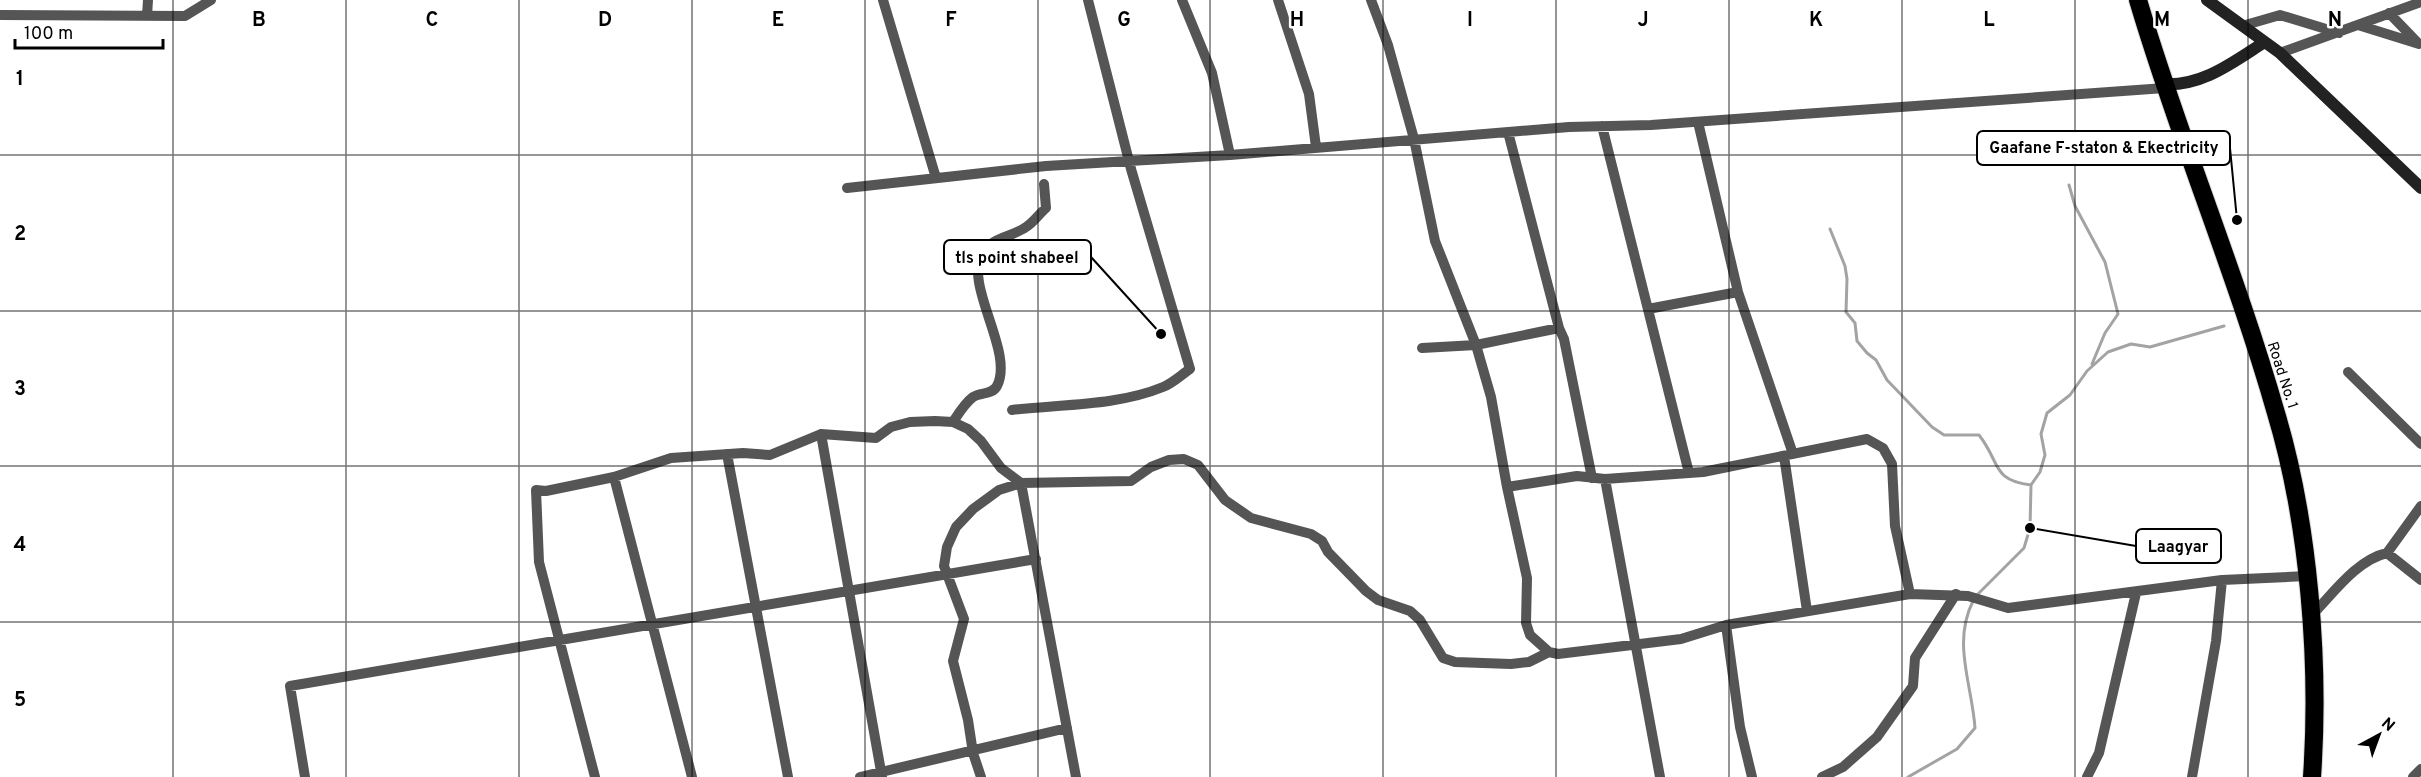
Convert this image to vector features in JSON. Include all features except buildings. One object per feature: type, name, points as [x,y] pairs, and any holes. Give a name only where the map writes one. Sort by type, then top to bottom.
[{"type":"highway","name":"Road No. 1","points":[[2138,0],[2164,86],[2277,414],[2292,477],[2307,576],[2310,617],[2314,689],[2312,777]]},
{"type":"main road","points":[[2207,0],[2263,43],[2280,53],[2421,188]]},
{"type":"main road","points":[[2164,86],[2181,85],[2225,68],[2263,43]]},
{"type":"street","points":[[147,16],[148,0]]},
{"type":"street","points":[[0,15],[185,16],[211,0]]},
{"type":"street","points":[[883,0],[936,178]]},
{"type":"street","points":[[1012,410],[1101,402],[1137,396],[1166,386],[1190,369],[1130,161],[1088,0]]},
{"type":"street","points":[[1182,0],[1212,73],[1230,155]]},
{"type":"street","points":[[1278,0],[1309,94],[1316,147]]},
{"type":"street","points":[[1371,0],[1388,45],[1414,139],[1435,241],[1476,345],[1491,397],[1507,487],[1527,578],[1526,623],[1530,635],[1550,652],[1558,654],[1681,639],[1726,625],[1910,594],[1956,594],[2008,608],[2222,580],[2307,576]]},
{"type":"street","points":[[2280,53],[2421,2]]},
{"type":"street","points":[[2389,13],[2420,45]]},
{"type":"street","points":[[2242,26],[2280,15],[2339,33]]},
{"type":"street","points":[[2358,25],[2420,45]]},
{"type":"street","points":[[847,188],[1046,166],[1230,155],[1508,132],[1698,122],[2164,86]]},
{"type":"street","points":[[1698,122],[1738,292],[1789,455],[1806,611]]},
{"type":"street","points":[[1602,126],[1689,473]]},
{"type":"street","points":[[1508,132],[1559,328],[1564,339],[1592,478]]},
{"type":"street","points":[[953,422],[965,405],[976,396],[988,394],[996,387],[999,377],[998,343],[991,331],[980,285],[978,265],[983,252],[995,241],[1026,227],[1046,208],[1044,184]]},
{"type":"street","points":[[1648,309],[1738,292]]},
{"type":"street","points":[[1422,348],[1476,345],[1559,328]]},
{"type":"street","points":[[2348,372],[2421,444]]},
{"type":"street","points":[[595,777],[539,562],[536,490],[546,491],[614,477],[671,458],[728,454],[770,455],[820,434],[876,438],[891,427],[910,422],[953,422],[968,429],[1001,468],[1022,483],[1076,777]]},
{"type":"street","points":[[820,434],[881,775]]},
{"type":"street","points":[[1507,487],[1577,476],[1605,479],[1689,473],[1867,440],[1883,448],[1892,464],[1895,526],[1910,594]]},
{"type":"street","points":[[728,454],[788,777]]},
{"type":"street","points":[[981,777],[972,751],[968,720],[953,661],[964,618],[944,566],[947,547],[956,527],[973,509],[999,490],[1022,483],[1131,481],[1151,467],[1169,460],[1184,459],[1198,465],[1225,500],[1251,518],[1300,530],[1322,541],[1328,552],[1366,591],[1378,600],[1410,611],[1420,620],[1443,658],[1455,662],[1511,664],[1529,662],[1550,652]]},
{"type":"street","points":[[614,477],[692,777]]},
{"type":"street","points":[[1605,479],[1660,777]]},
{"type":"street","points":[[2310,617],[2352,574],[2380,555],[2387,553],[2421,506]]},
{"type":"street","points":[[2387,553],[2421,580]]},
{"type":"street","points":[[305,777],[290,686],[1036,559]]},
{"type":"street","points":[[2192,777],[2216,641],[2222,580]]},
{"type":"street","points":[[2091,775],[2099,753],[2136,593]]},
{"type":"street","points":[[1822,777],[1843,767],[1877,737],[1912,686],[1916,658],[1956,594]]},
{"type":"street","points":[[1726,625],[1740,727],[1752,777]]},
{"type":"street","points":[[860,777],[881,775],[1067,728]]},
{"type":"waterway","points":[[2069,185],[2075,206],[2105,262],[2118,314],[2105,333],[2092,364]]},
{"type":"waterway","points":[[1830,229],[1845,266],[1846,312],[1855,323],[1857,341],[1876,360],[1887,380],[1932,427],[1944,435],[1979,435],[2003,474],[2018,483],[2031,485]]},
{"type":"waterway","points":[[1977,595],[2024,548],[2030,528],[2031,485],[2040,472],[2045,455],[2041,434],[2047,413],[2070,395],[2087,371],[2108,352],[2131,344],[2150,347],[2224,326]]},
{"type":"waterway","points":[[1908,777],[1957,749],[1975,728],[1964,648],[1964,632],[1973,601]]},
{"type":"place","name":"Gaafane F-staton & Ekectricity","points":[[2237,220]]},
{"type":"place","name":"tls point shabeel","points":[[1161,334]]},
{"type":"place","name":"Laagyar","points":[[2030,528]]}]
